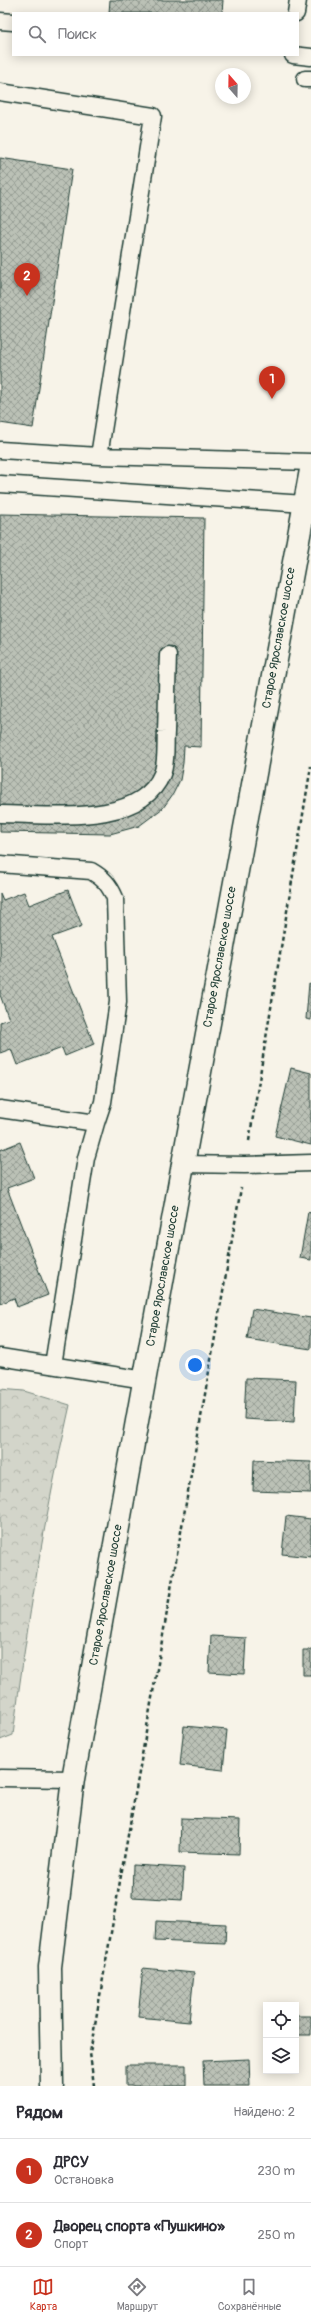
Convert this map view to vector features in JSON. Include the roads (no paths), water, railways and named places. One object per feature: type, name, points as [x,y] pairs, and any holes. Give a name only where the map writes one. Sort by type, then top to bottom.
[{"type":"main road","name":"Старое Ярославское шоссе","points":[[52,2086],[50,1967],[73,1779],[183,1164],[311,470]]},
{"type":"lane","points":[[296,12],[298,0]]},
{"type":"lane","points":[[0,21],[12,22]]},
{"type":"lane","points":[[299,56],[311,57]]},
{"type":"lane","points":[[0,92],[153,116],[99,456]]},
{"type":"lane","points":[[0,450],[99,456],[311,462]]},
{"type":"lane","points":[[0,484],[305,504]]},
{"type":"lane","points":[[0,814],[99,814],[122,809],[147,795],[162,774],[165,752],[168,655]]},
{"type":"lane","points":[[0,864],[90,871],[102,878],[110,886],[115,898],[118,1002],[103,1102],[86,1158],[53,1365]]},
{"type":"lane","points":[[0,1109],[96,1123]]},
{"type":"lane","points":[[183,1164],[245,1165],[311,1163]]},
{"type":"lane","points":[[0,1357],[145,1380]]},
{"type":"lane","points":[[0,1778],[73,1779]]},
{"type":"place","name":"Дворец спорта «Пушкино»","points":[[27,296]]},
{"type":"place","name":"ДРСУ","points":[[272,399]]}]
